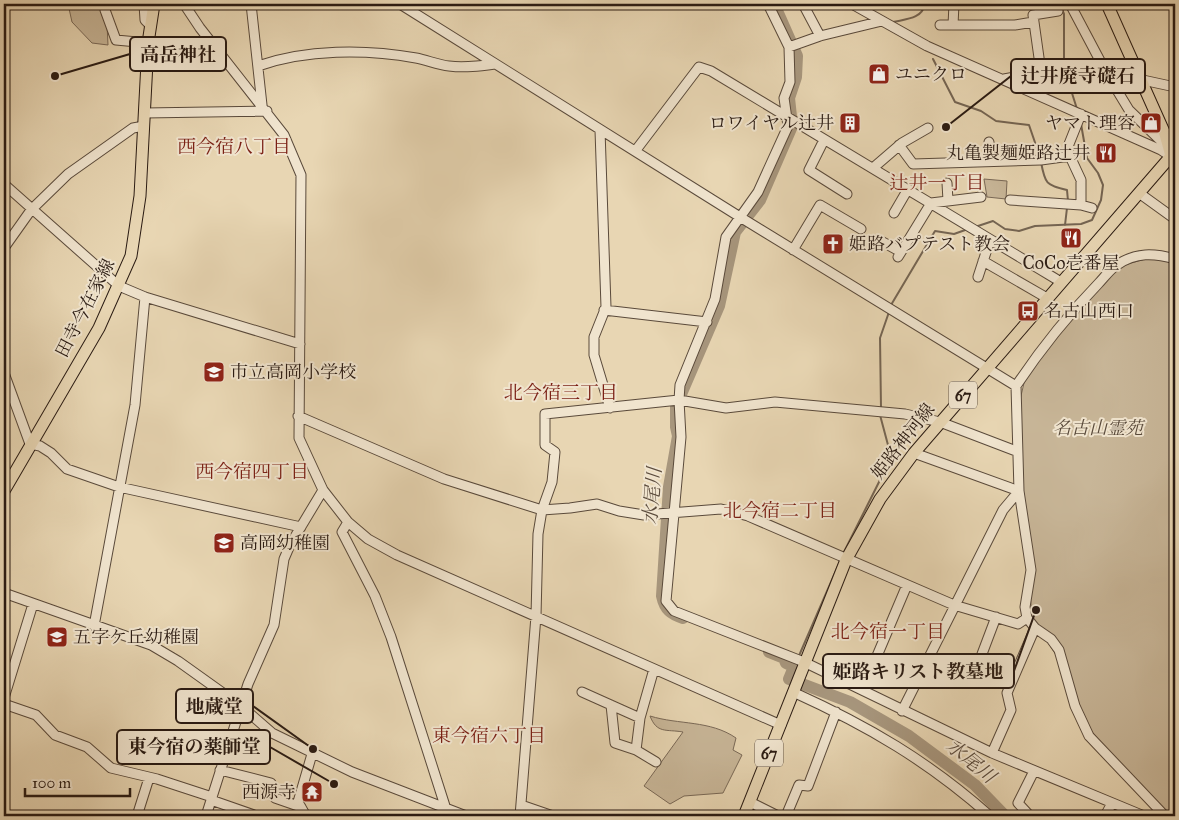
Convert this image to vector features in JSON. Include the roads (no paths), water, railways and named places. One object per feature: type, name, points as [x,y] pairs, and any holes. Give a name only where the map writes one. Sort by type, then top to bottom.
[{"type":"main road","name":"田寺今在家線","points":[[4,491],[99,328],[131,256],[138,216],[148,43],[154,4]]},
{"type":"main road","points":[[1108,4],[1165,134],[1172,156]]},
{"type":"main road","name":"姫路神河線","points":[[744,816],[846,560],[880,499],[940,422],[1172,156]]},
{"type":"street","points":[[4,9],[7,4]]},
{"type":"street","points":[[106,4],[106,10],[116,40],[148,43]]},
{"type":"street","points":[[144,4],[145,20],[150,25]]},
{"type":"street","points":[[184,4],[218,52],[284,135],[301,175],[299,438],[323,490],[348,522],[368,539],[397,555],[781,725]]},
{"type":"street","points":[[251,4],[264,108]]},
{"type":"street","points":[[400,4],[793,250],[1016,386]]},
{"type":"street","points":[[768,4],[793,46],[790,82],[784,98],[788,126],[771,168],[758,192],[726,237],[715,299],[680,385],[681,437],[668,513],[666,601],[674,611],[863,690],[902,711],[1034,772],[1144,816]]},
{"type":"street","points":[[803,4],[820,36]]},
{"type":"street","points":[[852,4],[927,46],[1172,156]]},
{"type":"street","points":[[953,25],[954,4]]},
{"type":"street","points":[[1041,72],[1033,15],[1058,11],[1056,4]]},
{"type":"street","points":[[1070,4],[1106,72],[1129,110],[1161,141],[1172,156]]},
{"type":"street","points":[[793,46],[820,36],[882,21]]},
{"type":"street","points":[[940,25],[1015,25],[1033,22]]},
{"type":"street","points":[[258,66],[283,58],[368,52],[416,58],[449,66],[472,67],[495,64]]},
{"type":"street","points":[[636,150],[699,67],[711,71],[1061,282]]},
{"type":"street","points":[[1003,79],[1064,68],[1106,72],[1140,79],[1153,84],[1175,87]]},
{"type":"street","points":[[145,113],[264,108]]},
{"type":"street","points":[[1080,114],[1069,144],[1070,156],[1081,180],[1081,205]]},
{"type":"street","points":[[4,248],[31,210],[68,174],[133,128],[144,126]]},
{"type":"street","points":[[873,168],[899,145],[928,128]]},
{"type":"street","points":[[600,130],[604,310],[594,337],[594,355],[610,408]]},
{"type":"street","points":[[824,140],[809,170],[847,194]]},
{"type":"street","points":[[989,142],[990,161]]},
{"type":"street","points":[[899,145],[913,164],[1041,160],[1070,156]]},
{"type":"street","points":[[946,183],[948,201]]},
{"type":"street","points":[[4,184],[31,210],[119,286],[145,297],[300,344]]},
{"type":"street","points":[[894,213],[908,189]]},
{"type":"street","points":[[1139,193],[1175,219]]},
{"type":"street","points":[[931,203],[981,197]]},
{"type":"street","points":[[1010,200],[1081,205],[1092,208]]},
{"type":"street","points":[[881,241],[899,255],[931,203]]},
{"type":"street","points":[[793,250],[820,205],[861,228]]},
{"type":"street","points":[[978,277],[990,240]]},
{"type":"street","points":[[1165,816],[1089,736],[1075,706],[1058,650],[1051,639],[1035,628],[1027,618],[1025,607],[1031,570],[1019,491],[1016,451],[1016,386],[1031,364],[1083,299],[1116,265],[1135,257],[1154,253],[1175,259]]},
{"type":"street","points":[[983,261],[1047,298]]},
{"type":"street","points":[[94,626],[135,405],[145,297]]},
{"type":"street","points":[[604,310],[707,322]]},
{"type":"street","points":[[4,373],[30,444],[40,446],[51,452],[68,470],[119,487],[301,527]]},
{"type":"street","points":[[520,816],[536,616],[538,534],[542,510],[552,482],[555,452],[545,445],[545,414],[679,400],[726,408],[775,402],[804,403],[861,411],[905,414],[940,422],[1016,451]]},
{"type":"street","points":[[298,416],[444,479],[542,510],[597,504],[619,511],[644,515],[721,509],[748,516],[846,560],[954,605],[1018,624],[1027,618]]},
{"type":"street","points":[[914,453],[1019,491]]},
{"type":"street","points":[[206,816],[240,706],[274,625],[284,559],[323,490]]},
{"type":"street","points":[[902,711],[1003,510],[1019,491]]},
{"type":"street","points":[[348,522],[342,532],[375,596],[391,636],[446,809]]},
{"type":"street","points":[[863,690],[907,586]]},
{"type":"street","points":[[4,593],[151,645],[178,661],[240,706],[272,733],[352,772],[466,816]]},
{"type":"street","points":[[4,698],[33,604]]},
{"type":"street","points":[[982,654],[996,617]]},
{"type":"street","points":[[992,753],[1011,710],[1007,693],[1035,628]]},
{"type":"street","points":[[636,750],[640,718],[654,669]]},
{"type":"street","points":[[793,691],[906,750],[964,792],[990,816]]},
{"type":"street","points":[[582,692],[640,718]]},
{"type":"street","points":[[4,704],[36,715],[55,735],[87,747],[111,768],[149,778],[257,816]]},
{"type":"street","points":[[611,705],[615,743],[636,750],[656,762]]},
{"type":"street","points":[[786,816],[799,785],[808,786],[836,712]]},
{"type":"street","points":[[306,816],[298,802],[312,754]]},
{"type":"street","points":[[220,770],[271,783],[269,791],[275,798],[301,807]]},
{"type":"street","points":[[1030,816],[1018,803],[1034,772]]},
{"type":"street","points":[[137,816],[149,778]]},
{"type":"street","points":[[750,802],[778,816]]},
{"type":"street","points":[[1106,816],[1112,803]]},
{"type":"street","points":[[521,805],[553,816]]},
{"type":"waterway","name":"水尾川","points":[[683,618],[669,611],[662,596],[669,487],[678,436],[676,406],[719,306],[735,232],[760,200],[792,126],[789,98],[796,77],[797,56],[774,4]]},
{"type":"waterway","points":[[893,22],[908,19],[921,13],[925,4]]},
{"type":"waterway","points":[[1061,7],[1064,14],[1064,64]]},
{"type":"waterway","points":[[933,59],[955,102],[981,111],[996,121],[1029,125],[1040,157]]},
{"type":"waterway","points":[[1065,71],[1077,109]]},
{"type":"waterway","points":[[975,227],[993,221],[1005,229],[1019,231],[1035,226],[1081,224],[1092,220],[1101,200],[1103,185],[1098,173],[1087,158],[1081,124]]},
{"type":"waterway","points":[[1041,162],[1045,179],[1051,185],[1067,190],[1068,201]]},
{"type":"waterway","points":[[1065,225],[1067,208]]},
{"type":"waterway","points":[[891,305],[935,231],[954,234],[968,229]]},
{"type":"waterway","points":[[881,408],[880,338],[889,312]]},
{"type":"waterway","points":[[843,554],[880,480],[888,445],[880,415]]},
{"type":"waterway","points":[[798,658],[841,559]]},
{"type":"waterway","name":"水尾川","points":[[769,652],[784,658],[786,663],[794,667],[789,679],[850,702],[909,736],[975,785],[1005,816]]},
{"type":"place","name":"ユニクロ","points":[[879,74]]},
{"type":"place","name":"高岳神社","points":[[55,76]]},
{"type":"place","name":"ロワイヤル辻井","points":[[850,123]]},
{"type":"place","name":"ヤマト理容","points":[[1151,123]]},
{"type":"place","name":"辻井廃寺礎石","points":[[946,127]]},
{"type":"place","name":"丸亀製麺姫路辻井","points":[[1106,153]]},
{"type":"place","name":"CoCo壱番屋","points":[[1071,238]]},
{"type":"place","name":"姫路バプテスト教会","points":[[833,244]]},
{"type":"place","name":"名古山西口","points":[[1028,311]]},
{"type":"place","name":"市立高岡小学校","points":[[214,372]]},
{"type":"place","name":"高岡幼稚園","points":[[224,543]]},
{"type":"place","name":"姫路キリスト教墓地","points":[[1036,610]]},
{"type":"place","name":"五字ケ丘幼稚園","points":[[57,637]]},
{"type":"place","name":"地蔵堂","points":[[313,749]]},
{"type":"place","name":"東今宿の薬師堂","points":[[334,784]]},
{"type":"place","name":"西源寺","points":[[312,792]]},
{"type":"district","name":"西今宿八丁目","points":[[234,146]]},
{"type":"district","name":"辻井一丁目","points":[[937,182]]},
{"type":"district","name":"北今宿三丁目","points":[[561,392]]},
{"type":"district","name":"西今宿四丁目","points":[[252,471]]},
{"type":"district","name":"北今宿二丁目","points":[[780,510]]},
{"type":"district","name":"北今宿一丁目","points":[[888,631]]},
{"type":"district","name":"東今宿六丁目","points":[[489,735]]},
{"type":"park label","name":"名古山霊苑","points":[[1098,428]]}]
